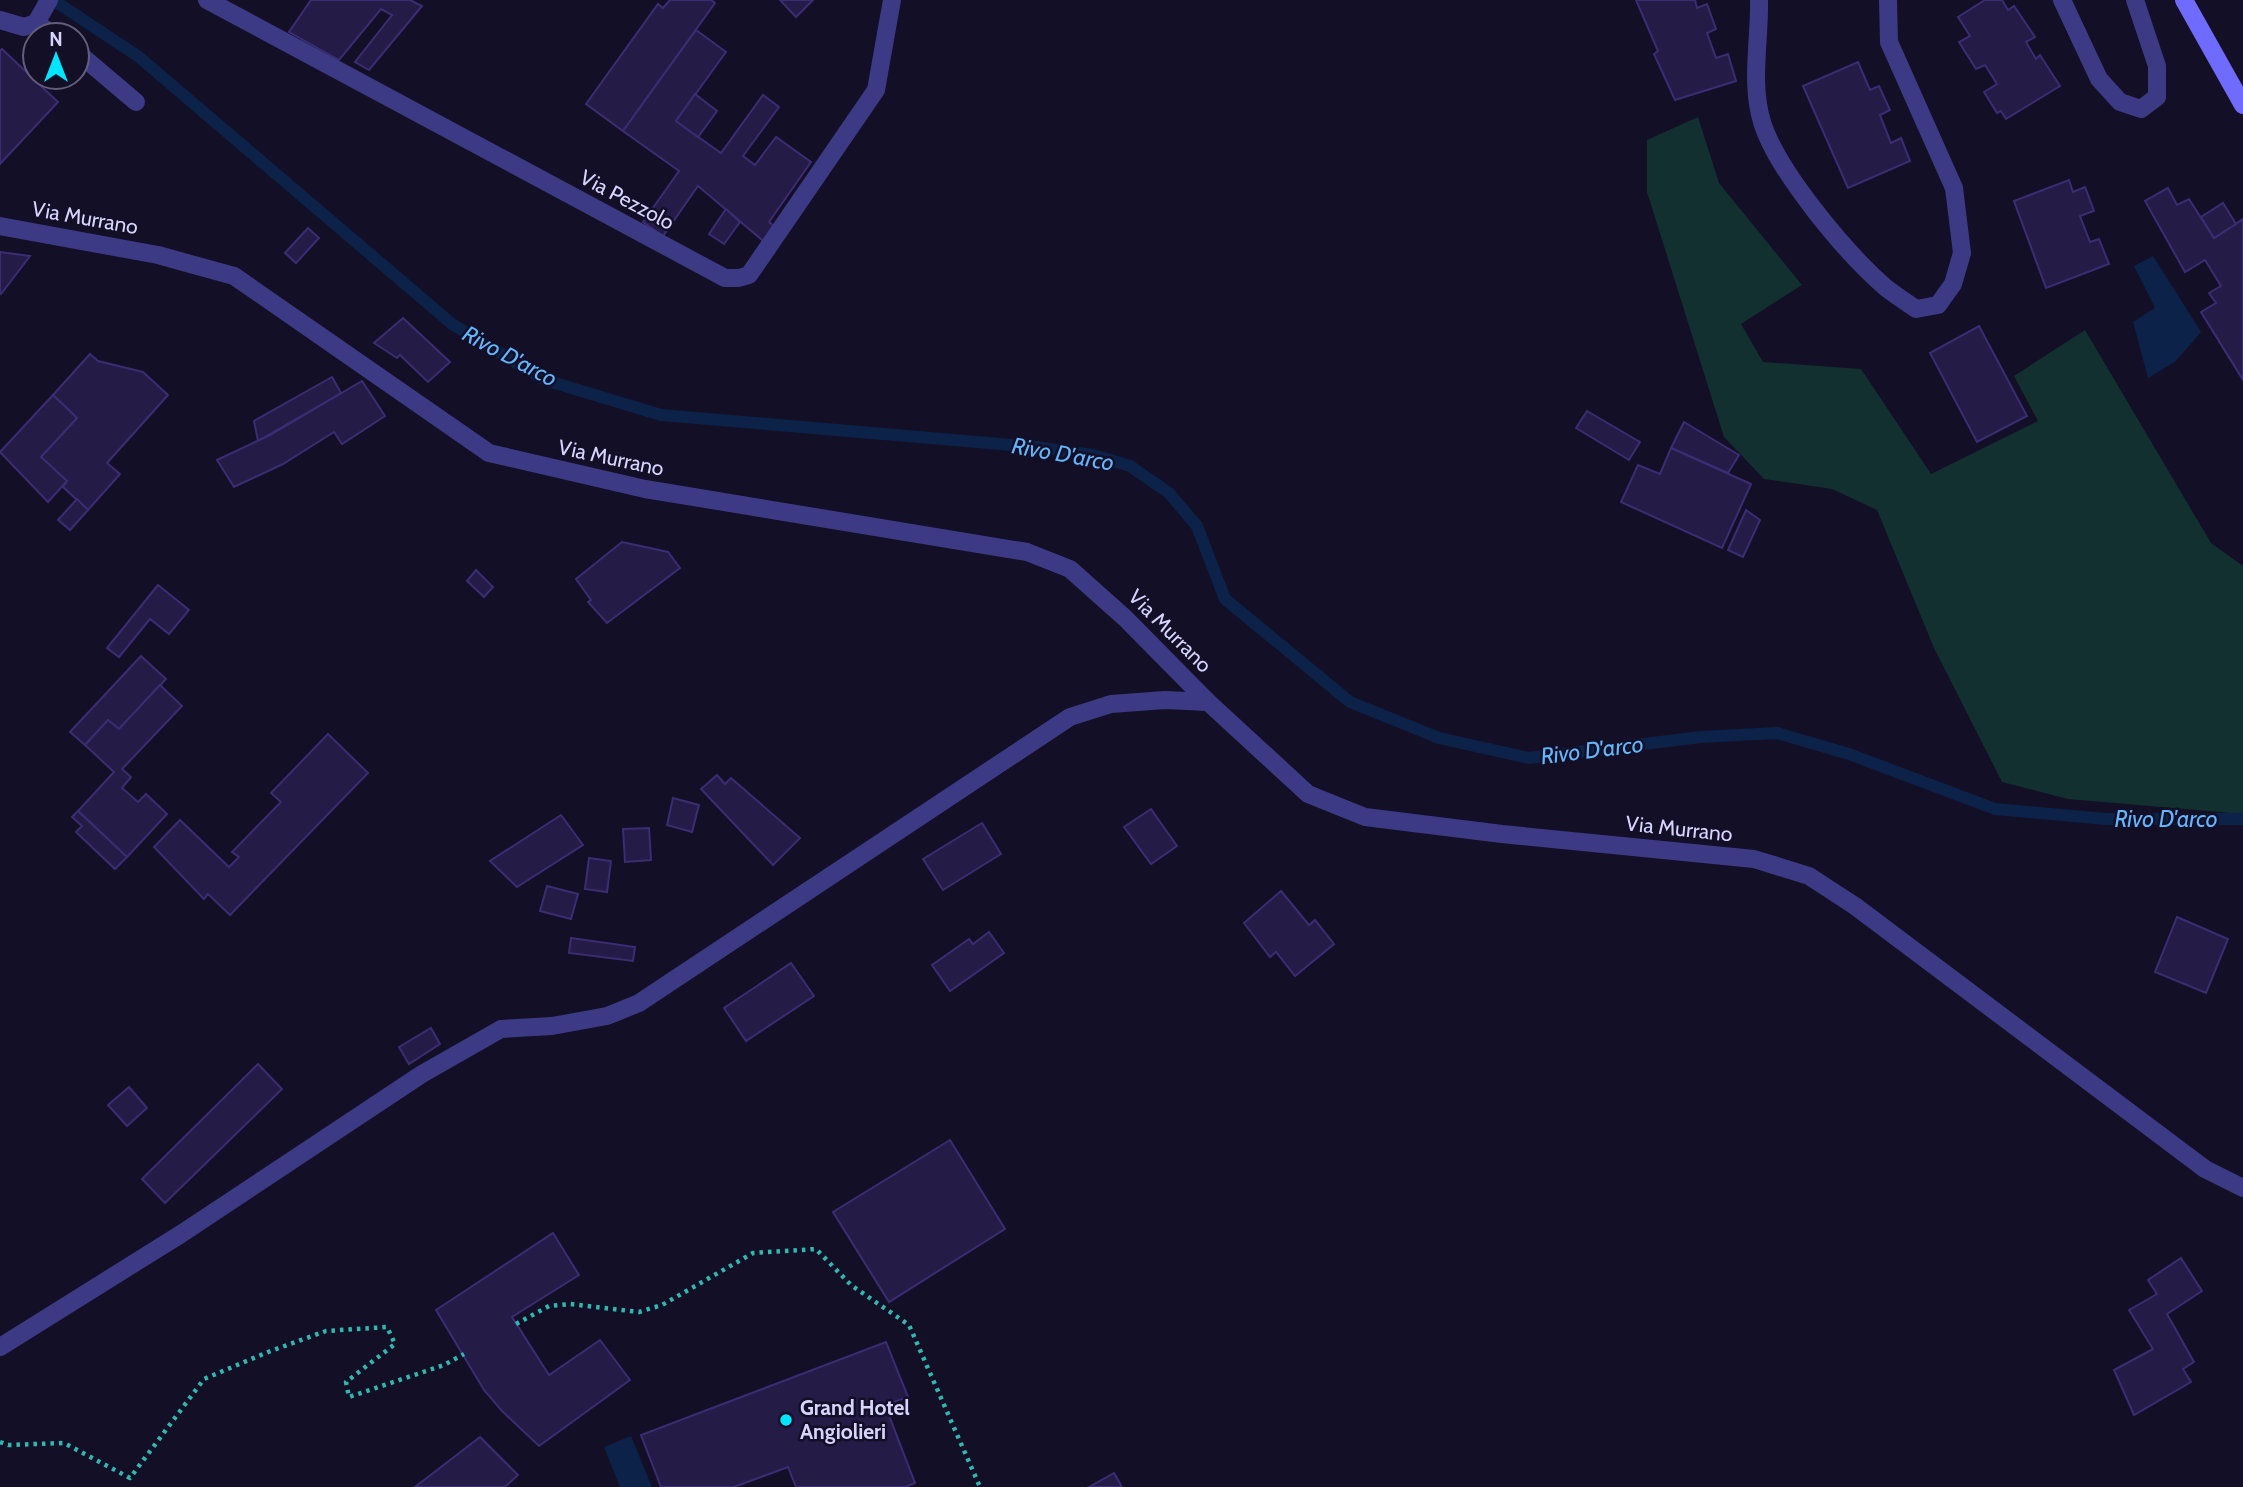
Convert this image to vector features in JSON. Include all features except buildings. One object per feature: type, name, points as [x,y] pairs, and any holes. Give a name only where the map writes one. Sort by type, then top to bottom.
[{"type":"street","points":[[37,21],[49,0]]},
{"type":"street","name":"Via Pezzolo","points":[[207,0],[725,278],[739,278],[750,275],[876,90],[892,0]]},
{"type":"street","points":[[1759,0],[1755,83],[1762,122],[1780,161],[1808,201],[1840,239],[1885,287],[1916,309],[1938,305],[1953,284],[1962,253],[1954,188],[1889,42],[1888,0]]},
{"type":"street","points":[[2062,0],[2099,79],[2120,103],[2141,108],[2157,97],[2157,66],[2135,0]]},
{"type":"street","points":[[2184,0],[2243,105]]},
{"type":"street","points":[[0,20],[21,26]]},
{"type":"street","points":[[91,64],[136,103]]},
{"type":"street","name":"Via Murrano","points":[[0,226],[158,255],[234,276],[489,453],[645,489],[1027,552],[1070,569],[1125,618],[1208,702],[1308,794],[1365,817],[1754,859],[1809,876],[1855,906],[2205,1169],[2243,1188]]},
{"type":"street","points":[[0,1347],[181,1234],[422,1074],[501,1029],[552,1026],[607,1016],[639,1003],[1070,717],[1111,704],[1165,700],[1208,702]]},
{"type":"path","points":[[516,1324],[549,1306],[570,1304],[639,1312],[662,1305],[753,1253],[816,1249],[851,1285],[909,1325],[980,1487]]},
{"type":"path","points":[[0,1442],[8,1445],[64,1443],[130,1478],[204,1379],[268,1352],[326,1331],[387,1327],[395,1344],[346,1382],[349,1397],[444,1364],[464,1354]]},
{"type":"green space","points":[[1698,117],[1719,183],[1802,285],[1741,324],[1763,362],[1861,369],[1931,474],[2038,421],[2014,376],[2085,330],[2211,543],[2243,566],[2243,814],[2068,799],[2002,782],[1934,648],[1877,510],[1832,489],[1764,479],[1724,437],[1647,192],[1647,140]]},
{"type":"water","points":[[2153,256],[2201,332],[2175,362],[2148,378],[2133,322],[2155,308],[2134,266]]},
{"type":"water","points":[[631,1436],[652,1487],[620,1487],[604,1447]]},
{"type":"waterway","name":"Rivo D'arco","points":[[53,0],[139,57],[452,324],[545,380],[661,415],[1036,447],[1093,455],[1130,466],[1169,493],[1197,526],[1225,599],[1350,702],[1439,738],[1529,758],[1701,737],[1777,733],[1849,754],[1995,809],[2106,819],[2243,819]]},
{"type":"place","name":"Grand Hotel Angiolieri","points":[[786,1420]]}]
